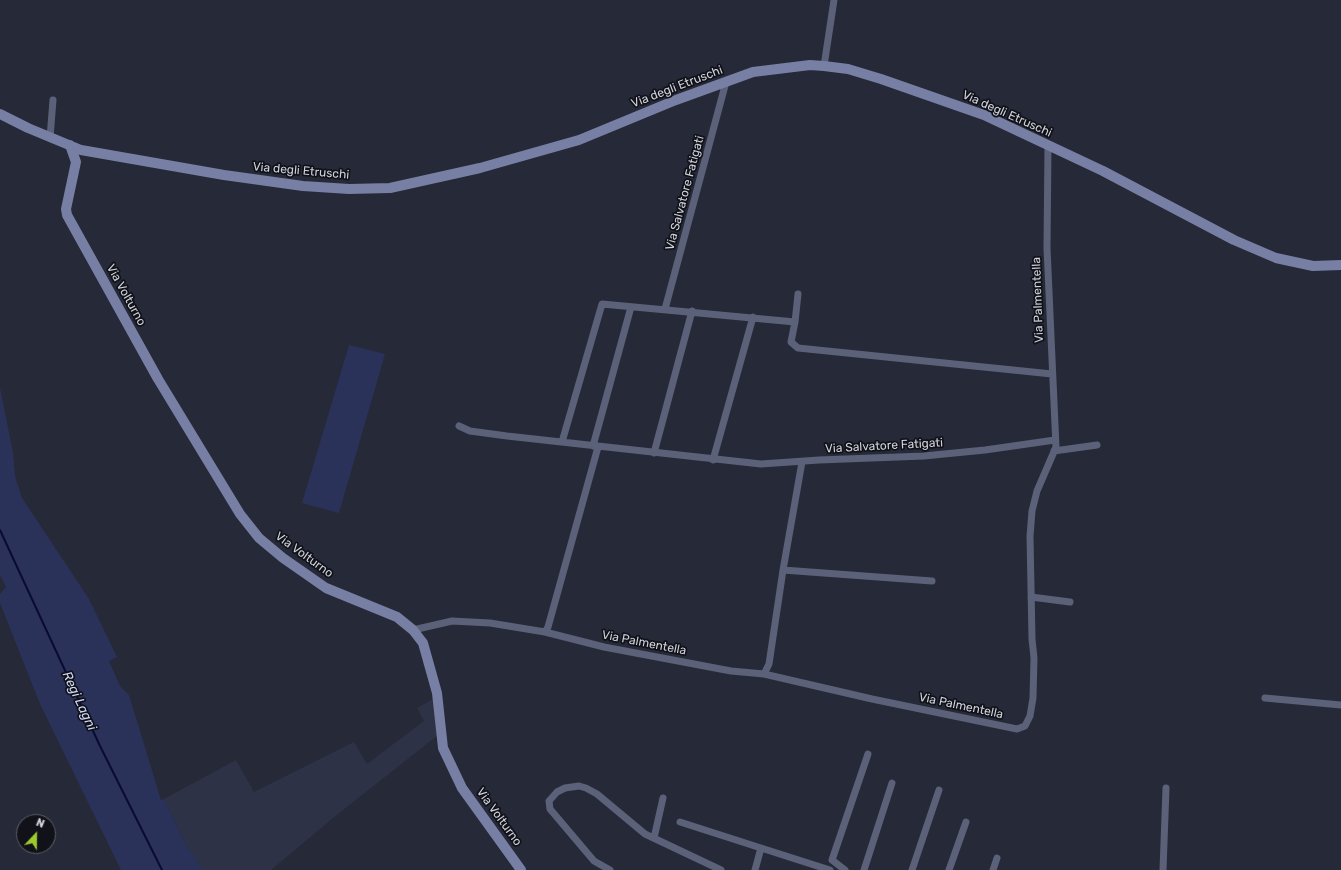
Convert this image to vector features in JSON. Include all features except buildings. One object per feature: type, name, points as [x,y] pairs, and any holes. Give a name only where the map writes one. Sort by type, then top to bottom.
[{"type":"main road","name":"Via degli Etruschi","points":[[0,114],[50,138],[77,148],[96,152],[224,176],[303,186],[349,189],[390,188],[480,168],[579,140],[752,72],[810,65],[824,66],[854,71],[984,115],[1103,171],[1256,250],[1295,263],[1313,266],[1341,266]]},
{"type":"main road","points":[[77,148],[77,161],[96,152]]},
{"type":"main road","name":"Via Volturno","points":[[77,161],[66,209],[67,215],[158,379],[240,514],[259,538],[326,588],[397,617],[413,630],[423,643],[437,693],[443,748],[462,788],[521,870]]},
{"type":"street","points":[[824,66],[834,0]]},
{"type":"street","name":"Via Salvatore Fatigati","points":[[665,309],[726,82]]},
{"type":"street","points":[[50,138],[53,100]]},
{"type":"street","name":"Via Palmentella","points":[[413,630],[452,621],[490,623],[545,632],[611,648],[731,671],[764,674],[872,699],[1022,728],[1029,721],[1033,698],[1034,658],[1030,536],[1032,511],[1041,480],[1054,452],[1047,248],[1048,146]]},
{"type":"street","points":[[798,294],[791,342],[798,348],[1052,374]]},
{"type":"street","points":[[562,442],[600,305],[692,311],[795,322]]},
{"type":"street","points":[[545,632],[548,627],[596,446],[631,307]]},
{"type":"street","points":[[654,453],[692,311]]},
{"type":"street","points":[[713,460],[753,317]]},
{"type":"street","name":"Via Salvatore Fatigati","points":[[459,426],[476,432],[713,460],[761,464],[924,456],[992,449],[1054,440]]},
{"type":"street","points":[[1054,452],[1097,445]]},
{"type":"street","points":[[764,674],[769,664],[783,570],[802,462]]},
{"type":"street","points":[[783,570],[932,581]]},
{"type":"street","points":[[1031,597],[1070,602]]},
{"type":"street","points":[[1265,698],[1341,706]]},
{"type":"street","points":[[845,870],[832,860],[868,754]]},
{"type":"street","points":[[864,870],[892,782]]},
{"type":"street","points":[[610,870],[594,861],[550,809],[550,801],[557,792],[565,788],[579,786],[586,788],[597,794],[645,834],[721,870]]},
{"type":"street","points":[[1163,870],[1166,788]]},
{"type":"street","points":[[912,870],[938,790]]},
{"type":"street","points":[[654,838],[663,798]]},
{"type":"street","points":[[680,822],[830,870]]},
{"type":"street","points":[[949,870],[966,822]]},
{"type":"street","points":[[755,870],[761,848]]},
{"type":"street","points":[[993,870],[997,858]]},
{"type":"shaded area","points":[[349,345],[385,354],[339,513],[302,503]]},
{"type":"shaded area","points":[[0,388],[13,453],[15,476],[22,498],[89,599],[117,657],[109,661],[120,686],[129,695],[161,800],[164,799],[187,847],[203,870],[121,870],[40,704],[0,603],[0,594],[6,587],[0,575]]},
{"type":"shaded area","points":[[433,699],[438,735],[333,818],[271,870],[203,870],[187,847],[164,799],[236,760],[254,792],[354,742],[367,764],[424,721],[417,708]]},
{"type":"waterway","name":"Regi Lagni","points":[[0,530],[100,746],[162,870]]}]
